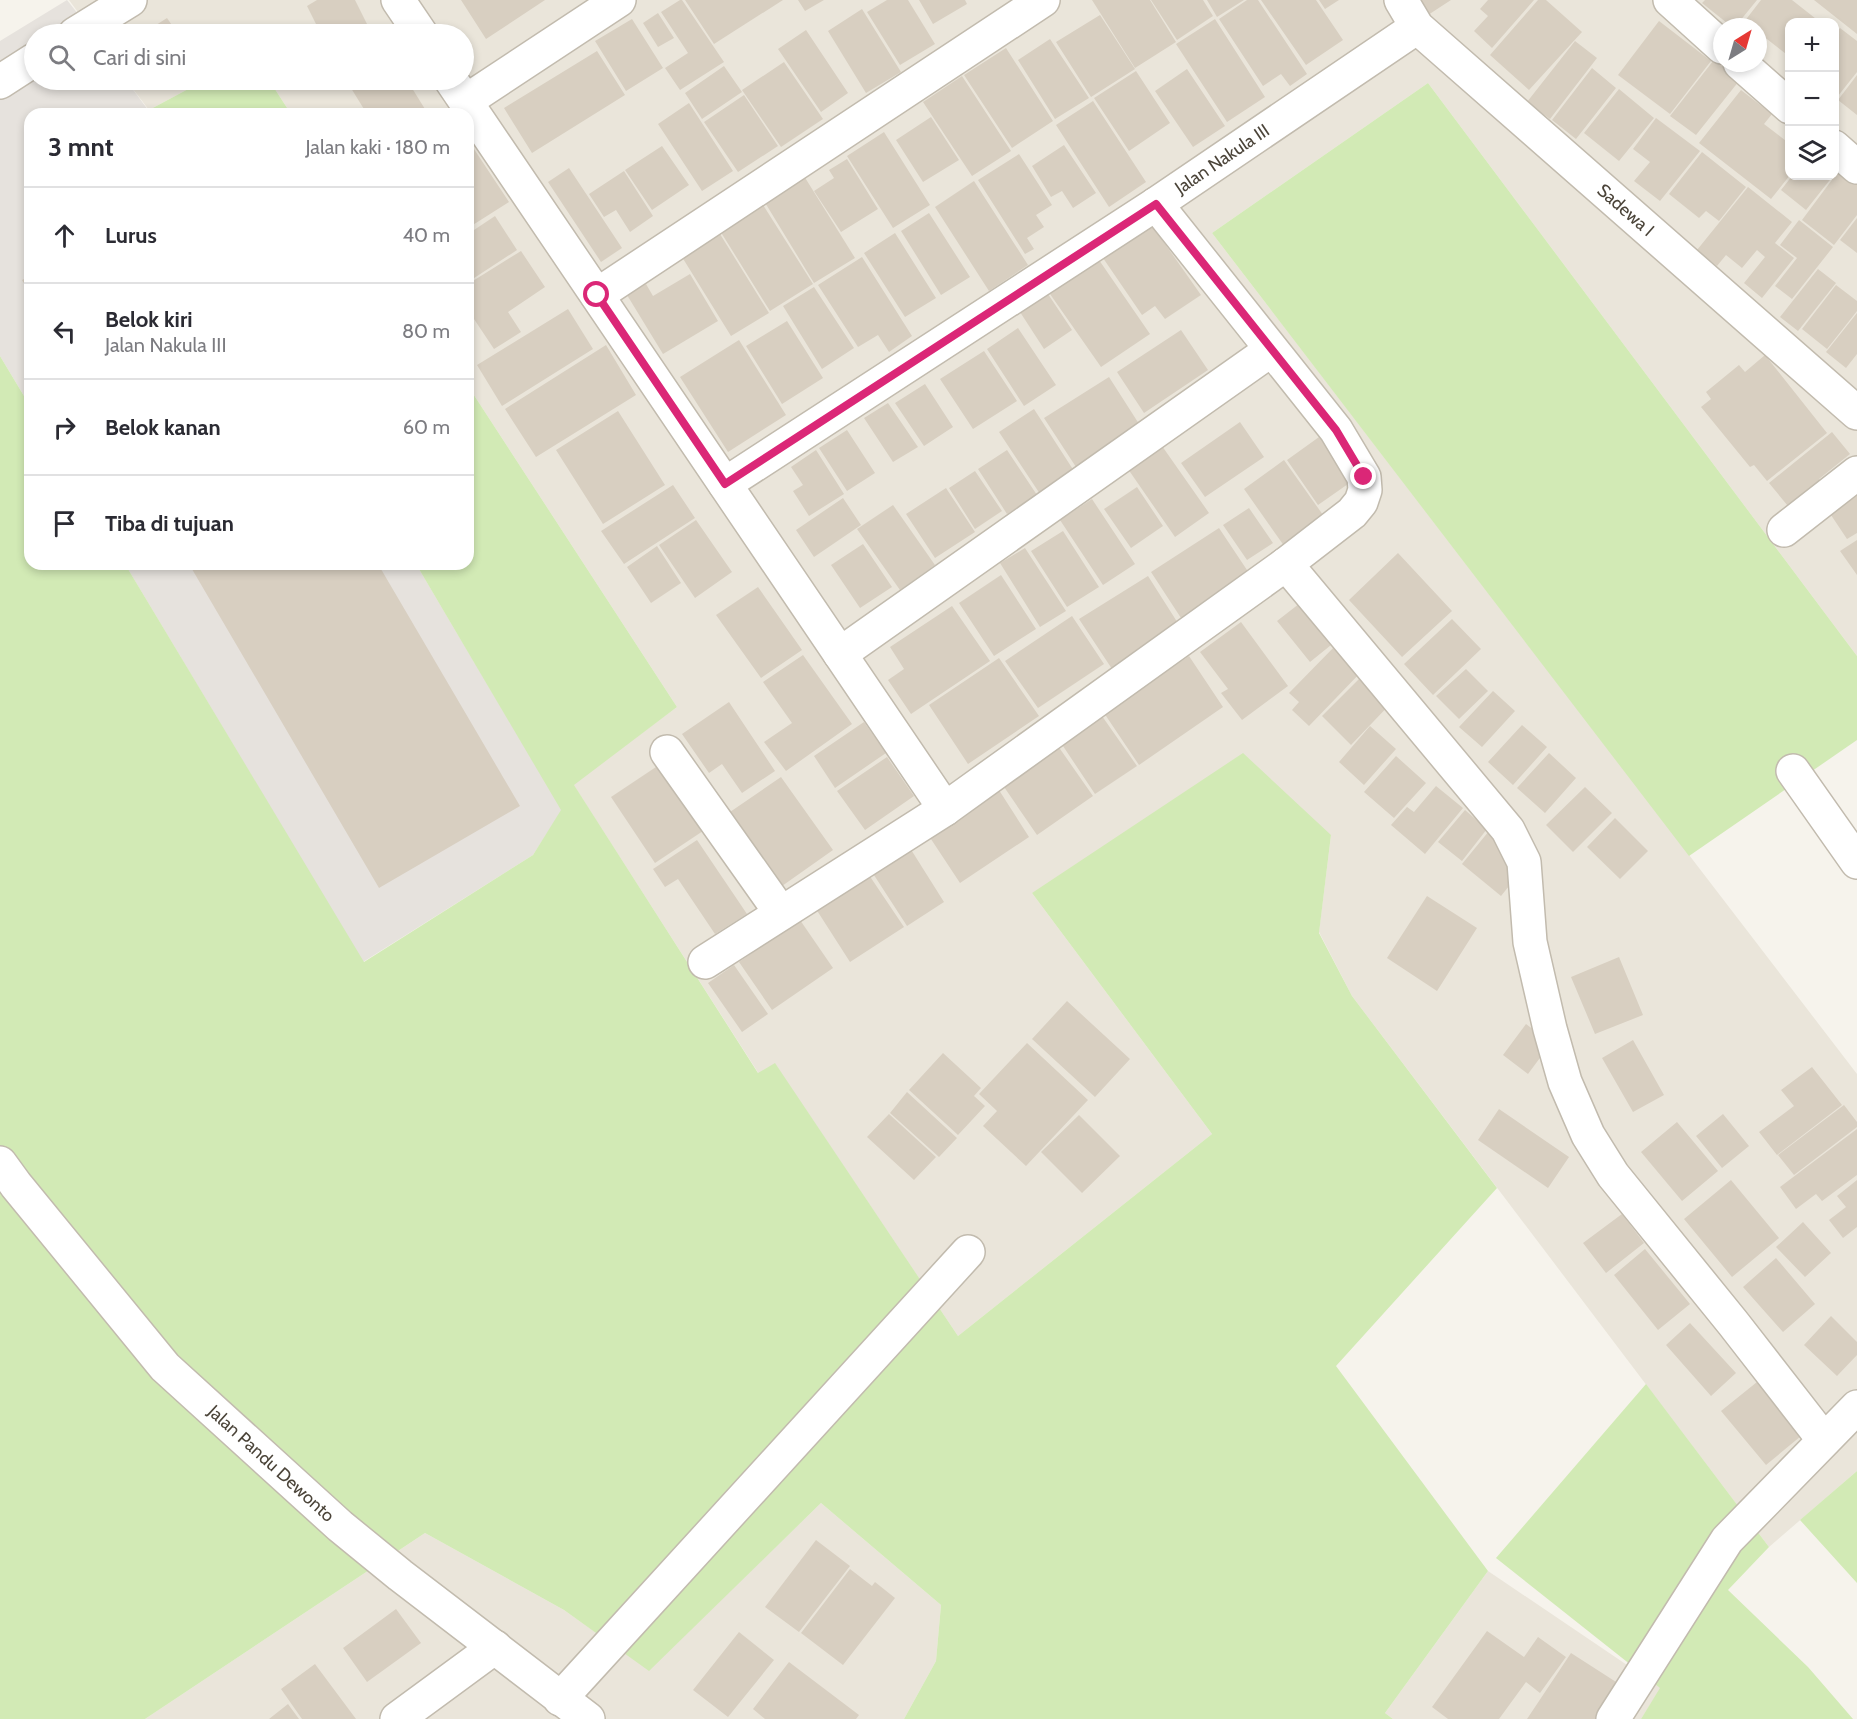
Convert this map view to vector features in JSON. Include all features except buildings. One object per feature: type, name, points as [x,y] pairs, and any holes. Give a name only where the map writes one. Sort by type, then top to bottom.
[{"type":"street","points":[[91,24],[130,0]]},
{"type":"street","points":[[398,0],[414,24]]},
{"type":"street","points":[[474,82],[619,0]]},
{"type":"street","points":[[597,295],[1043,0]]},
{"type":"street","points":[[1670,0],[1713,39]]},
{"type":"street","name":"Jalan Nakula III","points":[[725,484],[1156,204],[1409,13]]},
{"type":"street","name":"Sadewa I","points":[[1409,13],[1857,413]]},
{"type":"street","points":[[0,82],[24,66]]},
{"type":"street","points":[[1750,72],[1785,103]]},
{"type":"street","points":[[459,90],[471,108]]},
{"type":"street","points":[[474,112],[945,809]]},
{"type":"street","points":[[1839,151],[1857,167]]},
{"type":"street","points":[[705,962],[945,809],[1286,564],[1352,513],[1361,502],[1365,490],[1364,477],[1336,430],[1156,204]]},
{"type":"street","points":[[840,654],[1271,350]]},
{"type":"street","points":[[1784,530],[1857,473]]},
{"type":"street","points":[[1286,564],[1508,830],[1524,862],[1530,942],[1550,1029],[1565,1082],[1588,1135],[1613,1175],[1824,1440]]},
{"type":"street","points":[[666,752],[781,913]]},
{"type":"street","points":[[1793,771],[1857,862]]},
{"type":"street","name":"Jalan Pandu Dewonto","points":[[5,1182],[165,1367],[340,1526],[400,1575],[588,1719]]},
{"type":"street","points":[[560,1698],[968,1252]]},
{"type":"street","points":[[1613,1719],[1727,1540],[1857,1407]]},
{"type":"street","points":[[397,1719],[495,1647]]},
{"type":"shaded area","points":[[67,0],[86,24],[28,24]]},
{"type":"shaded area","points":[[69,0],[1857,0],[1857,656],[1428,83],[1212,233],[1857,1074],[1857,1471],[1769,1547],[1352,996],[1319,932],[1331,835],[1032,893],[1212,1134],[958,1336],[775,1064],[759,1074],[573,784],[677,707],[474,395],[474,108],[287,108],[275,90],[474,90],[474,24],[87,24]]},
{"type":"shaded area","points":[[24,26],[24,90],[133,90],[147,108],[24,108],[24,396],[0,356],[0,41]]},
{"type":"shaded area","points":[[134,90],[186,90],[153,108],[147,108]]},
{"type":"shaded area","points":[[129,570],[420,570],[562,810],[533,855],[363,962]]},
{"type":"shaded area","points":[[821,1503],[941,1605],[936,1661],[904,1719],[145,1719],[425,1533],[564,1610],[649,1670]]},
{"type":"shaded area","points":[[1488,1571],[1661,1688],[1641,1719],[1393,1719],[1385,1713]]},
{"type":"green space","points":[[1428,83],[1857,656],[1857,740],[1689,856],[1212,233]]},
{"type":"green space","points":[[186,90],[275,90],[287,108],[153,108]]},
{"type":"green space","points":[[0,356],[24,396],[24,570],[129,570],[364,962],[533,855],[561,810],[420,570],[474,570],[474,395],[677,707],[574,785],[758,1073],[775,1063],[958,1336],[1212,1134],[1032,893],[1243,753],[1331,835],[1319,933],[1352,996],[1497,1188],[1336,1366],[1488,1571],[1385,1713],[1393,1719],[904,1719],[936,1661],[941,1605],[821,1503],[649,1671],[564,1610],[425,1533],[145,1719],[0,1719]]},
{"type":"green space","points":[[1646,1384],[1769,1547],[1728,1590],[1808,1667],[1853,1719],[1641,1719],[1660,1688],[1496,1558]]},
{"type":"green space","points":[[1857,1471],[1857,1583],[1800,1520]]},
{"type":"route","points":[[597,295],[725,484],[1156,204],[1336,430],[1364,477]]}]
